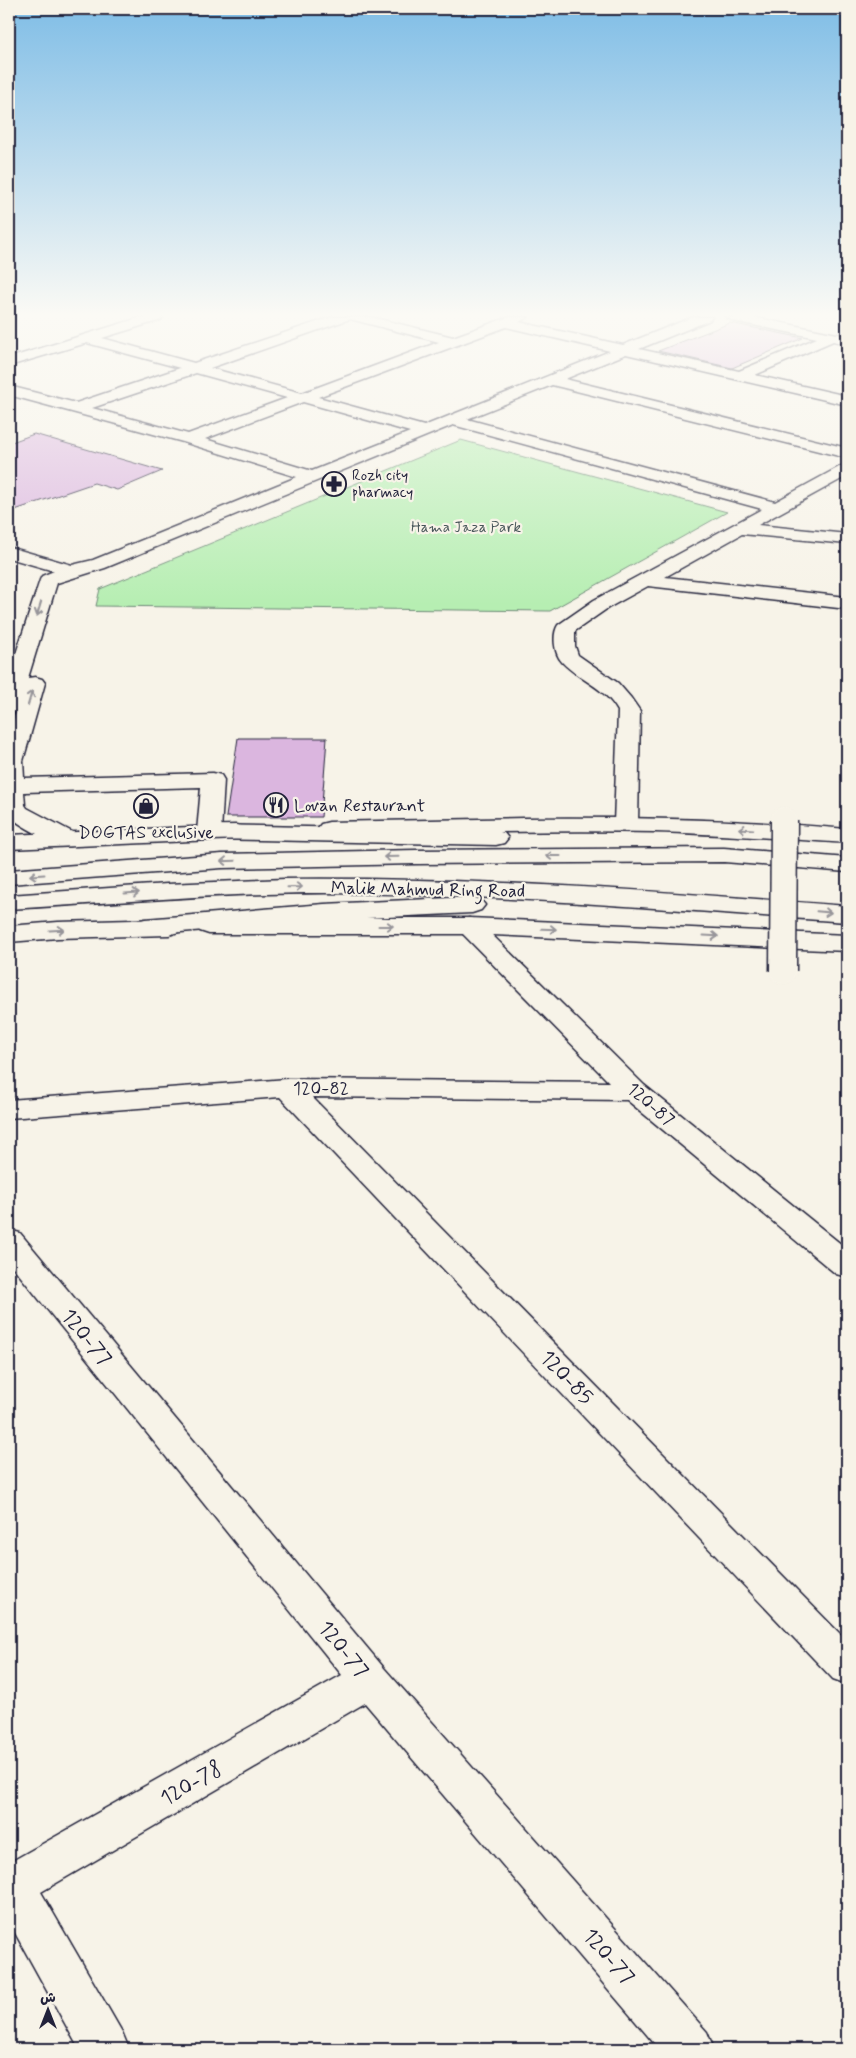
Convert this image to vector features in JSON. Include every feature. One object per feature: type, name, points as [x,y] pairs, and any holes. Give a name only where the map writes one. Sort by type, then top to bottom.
[{"type":"main road","points":[[89,413],[189,439],[313,477]]},
{"type":"main road","points":[[189,439],[261,413]]},
{"type":"main road","points":[[359,413],[425,431]]},
{"type":"main road","points":[[9,566],[49,580],[81,574],[469,413]]},
{"type":"main road","points":[[685,413],[847,453]]},
{"type":"main road","points":[[452,420],[775,507]]},
{"type":"main road","points":[[626,824],[629,711],[623,698],[569,658],[565,629],[602,604],[775,507],[843,473]]},
{"type":"main road","points":[[739,528],[847,539]]},
{"type":"main road","points":[[9,552],[81,574]]},
{"type":"main road","points":[[68,839],[19,813],[13,805],[12,761],[60,596],[81,574]]},
{"type":"main road","points":[[9,707],[49,580]]},
{"type":"main road","points":[[646,580],[847,603]]},
{"type":"main road","points":[[13,785],[212,780],[209,832]]},
{"type":"main road","points":[[784,820],[784,971]]},
{"type":"main road","points":[[9,842],[209,832],[526,824],[706,826],[847,836]]},
{"type":"main road","points":[[209,832],[559,840],[724,855]]},
{"type":"main road","name":"Malik Mahmud Ring Road","points":[[9,877],[222,861],[416,857],[724,855],[847,865]]},
{"type":"main road","name":"Malik Mahmud Ring Road","points":[[9,902],[209,888],[323,886],[445,888],[688,900],[847,914]]},
{"type":"main road","points":[[9,934],[145,927],[371,910],[688,900]]},
{"type":"main road","points":[[145,927],[469,926],[847,943]]},
{"type":"main road","name":"120-87","points":[[469,926],[634,1091],[847,1266]]},
{"type":"main road","name":"120-82","points":[[9,1109],[287,1088],[634,1091]]},
{"type":"main road","name":"120-85","points":[[287,1088],[847,1667]]},
{"type":"main road","name":"120-77","points":[[9,1241],[370,1680],[690,2049]]},
{"type":"main road","name":"120-78","points":[[11,1882],[370,1680]]},
{"type":"main road","points":[[11,1882],[105,2049]]},
{"type":"green space","name":"Hama Jaza Park","points":[[461,440],[727,512],[550,611],[96,606],[100,589]]},
{"type":"building","points":[[34,434],[162,471],[117,490],[94,483],[9,512],[9,443]]},
{"type":"building","points":[[238,738],[327,738],[321,817],[226,817]]},
{"type":"place","name":"Rozh city pharmacy","points":[[334,484]]},
{"type":"place","name":"Lovan Restaurant","points":[[276,805]]},
{"type":"place","name":"DOGTAS exclusive","points":[[146,806]]}]
